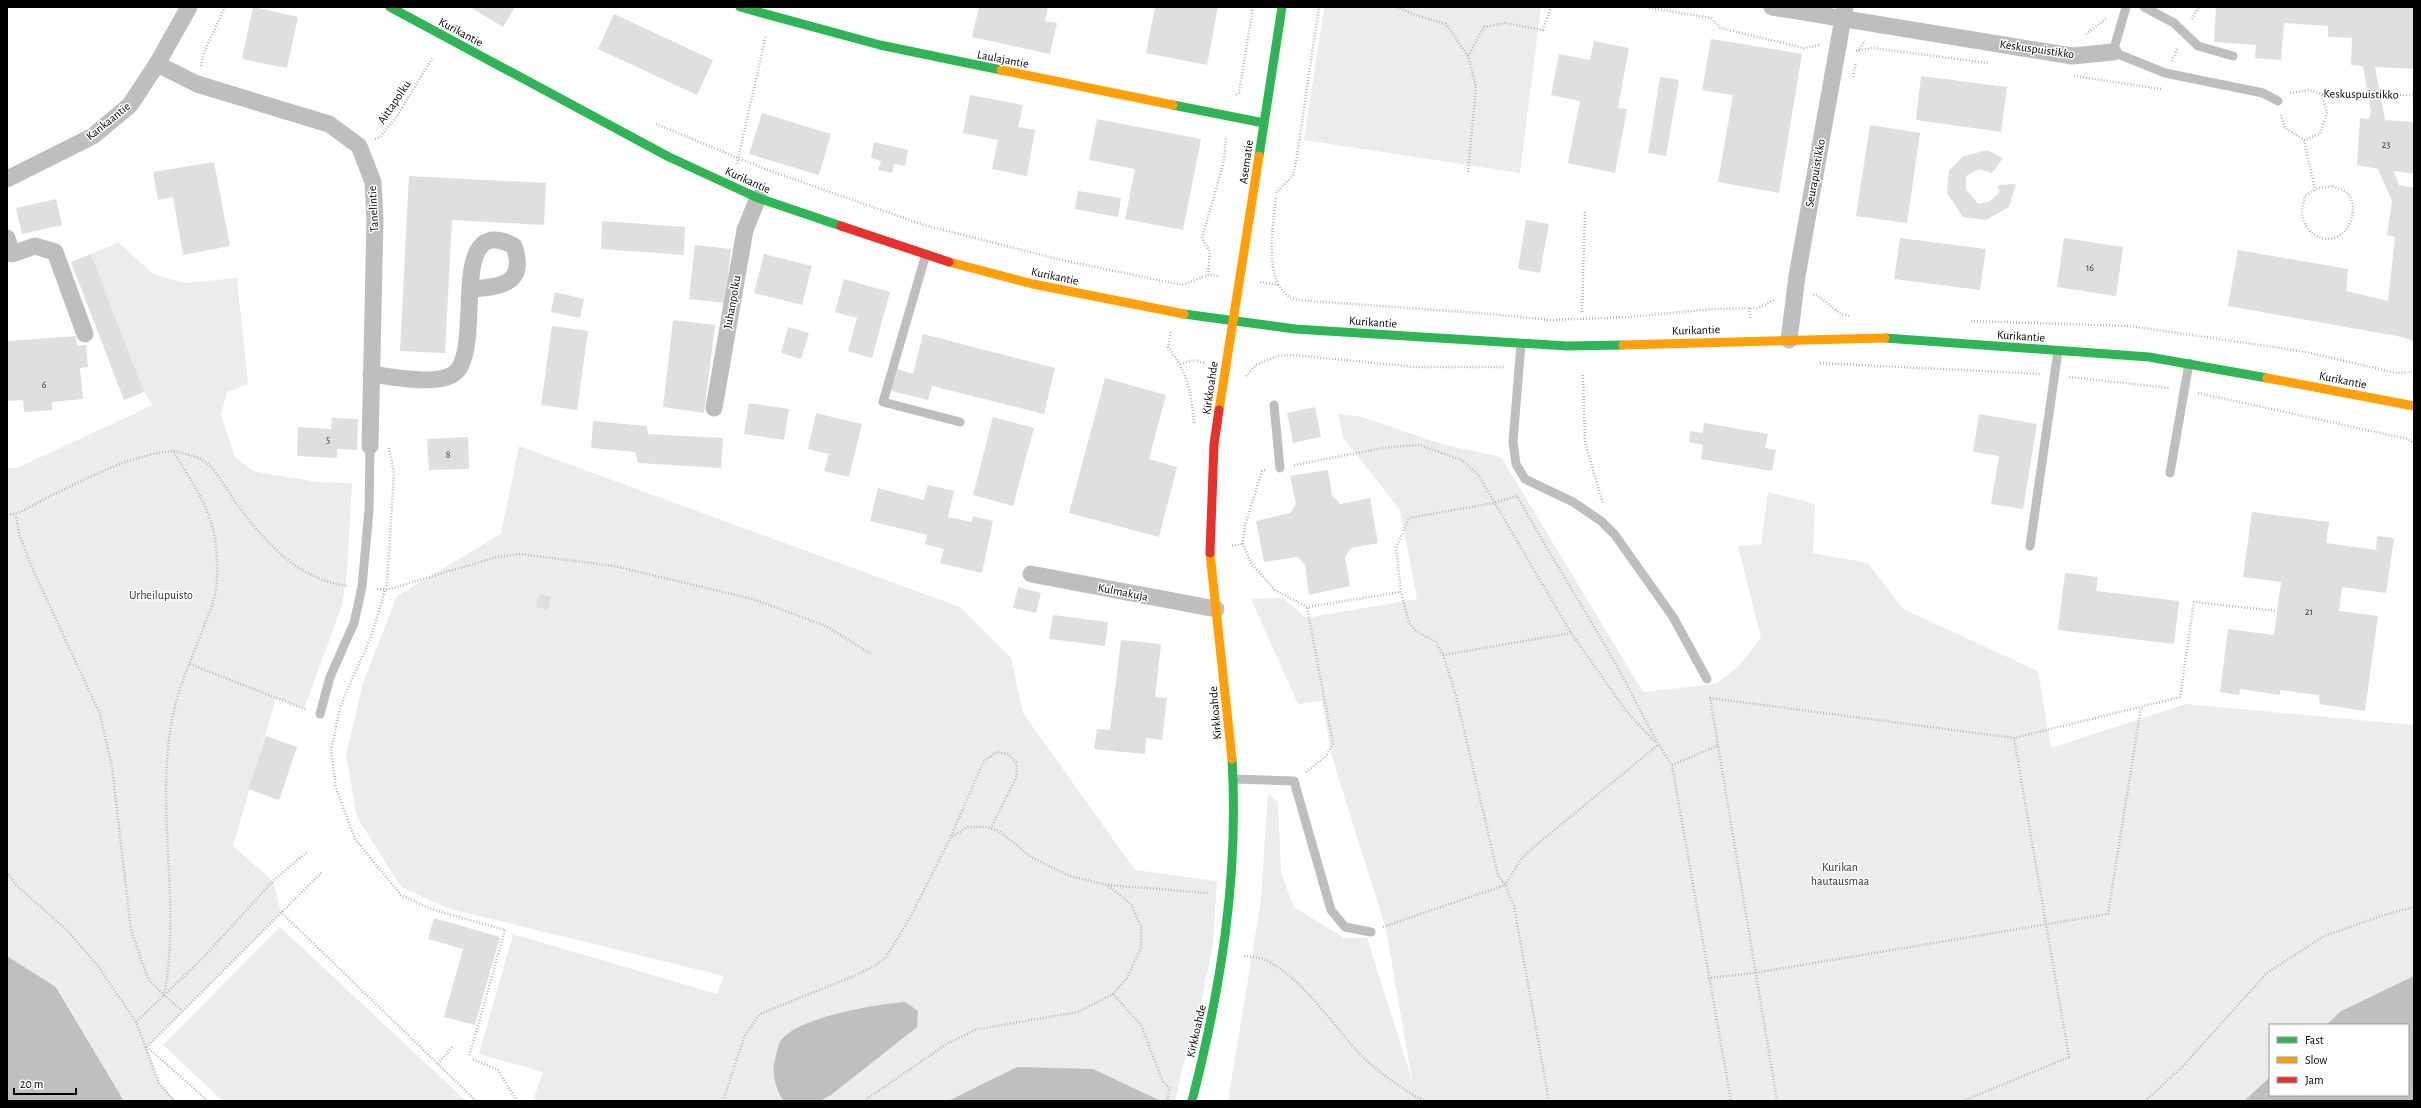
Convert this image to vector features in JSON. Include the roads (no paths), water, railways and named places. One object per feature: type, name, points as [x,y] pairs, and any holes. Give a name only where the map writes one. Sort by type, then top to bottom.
[{"type":"main road","name":"Kurikantie","points":[[390,7],[669,157],[758,198],[968,268],[1033,284],[1177,312],[1295,329],[1521,344],[1568,346],[1880,338],[2058,351],[2189,363],[2414,406]]},
{"type":"main road","name":"Laulajantie","points":[[740,7],[771,17],[933,57],[1264,123]]},
{"type":"main road","name":"Asematie","points":[[1233,321],[1282,7]]},
{"type":"main road","name":"Kirkkoahde","points":[[1192,1101],[1215,1004],[1225,942],[1229,896],[1233,779],[1211,562],[1210,511],[1214,444],[1233,321]]},
{"type":"street","name":"Kankaantie","points":[[7,179],[93,136],[130,105],[157,64],[189,7]]},
{"type":"street","name":"Keskuspuistikko","points":[[1772,7],[1844,13],[2072,56],[2113,52]]},
{"type":"street","name":"Seurapuistikko","points":[[1789,340],[1794,297],[1844,13]]},
{"type":"street","name":"Tanelintie","points":[[157,64],[197,84],[329,124],[360,146],[372,182],[375,220],[370,446]]},
{"type":"street","name":"Juhanpolku","points":[[714,408],[745,230],[758,198]]},
{"type":"street","points":[[7,238],[10,255],[34,246],[55,252],[85,334]]},
{"type":"street","points":[[371,374],[401,378],[441,379],[453,375],[463,365],[466,354],[470,289]]},
{"type":"street","name":"Kulmakuja","points":[[1031,574],[1216,609]]},
{"type":"lane","points":[[2113,52],[2126,7]]},
{"type":"lane","points":[[2144,7],[2174,23],[2198,46],[2233,56]]},
{"type":"lane","name":"Keskuspuistikko","points":[[2113,52],[2165,73],[2263,93],[2278,101]]},
{"type":"lane","points":[[926,254],[883,402],[960,422]]},
{"type":"lane","points":[[1521,344],[1513,442],[1516,464],[1525,479],[1573,502],[1601,521],[1615,535],[1673,618],[1706,679]]},
{"type":"lane","points":[[2030,546],[2058,351]]},
{"type":"lane","points":[[2170,472],[2189,363]]},
{"type":"lane","points":[[1274,406],[1280,468]]},
{"type":"lane","points":[[320,714],[330,677],[354,623],[362,587],[369,510],[370,446]]},
{"type":"lane","points":[[1233,779],[1294,781],[1331,910],[1345,927],[1371,932]]},
{"type":"park label","name":"Urheilupuisto","points":[[161,595]]},
{"type":"park label","name":"Kurikan hautausmaa","points":[[1840,874]]}]
